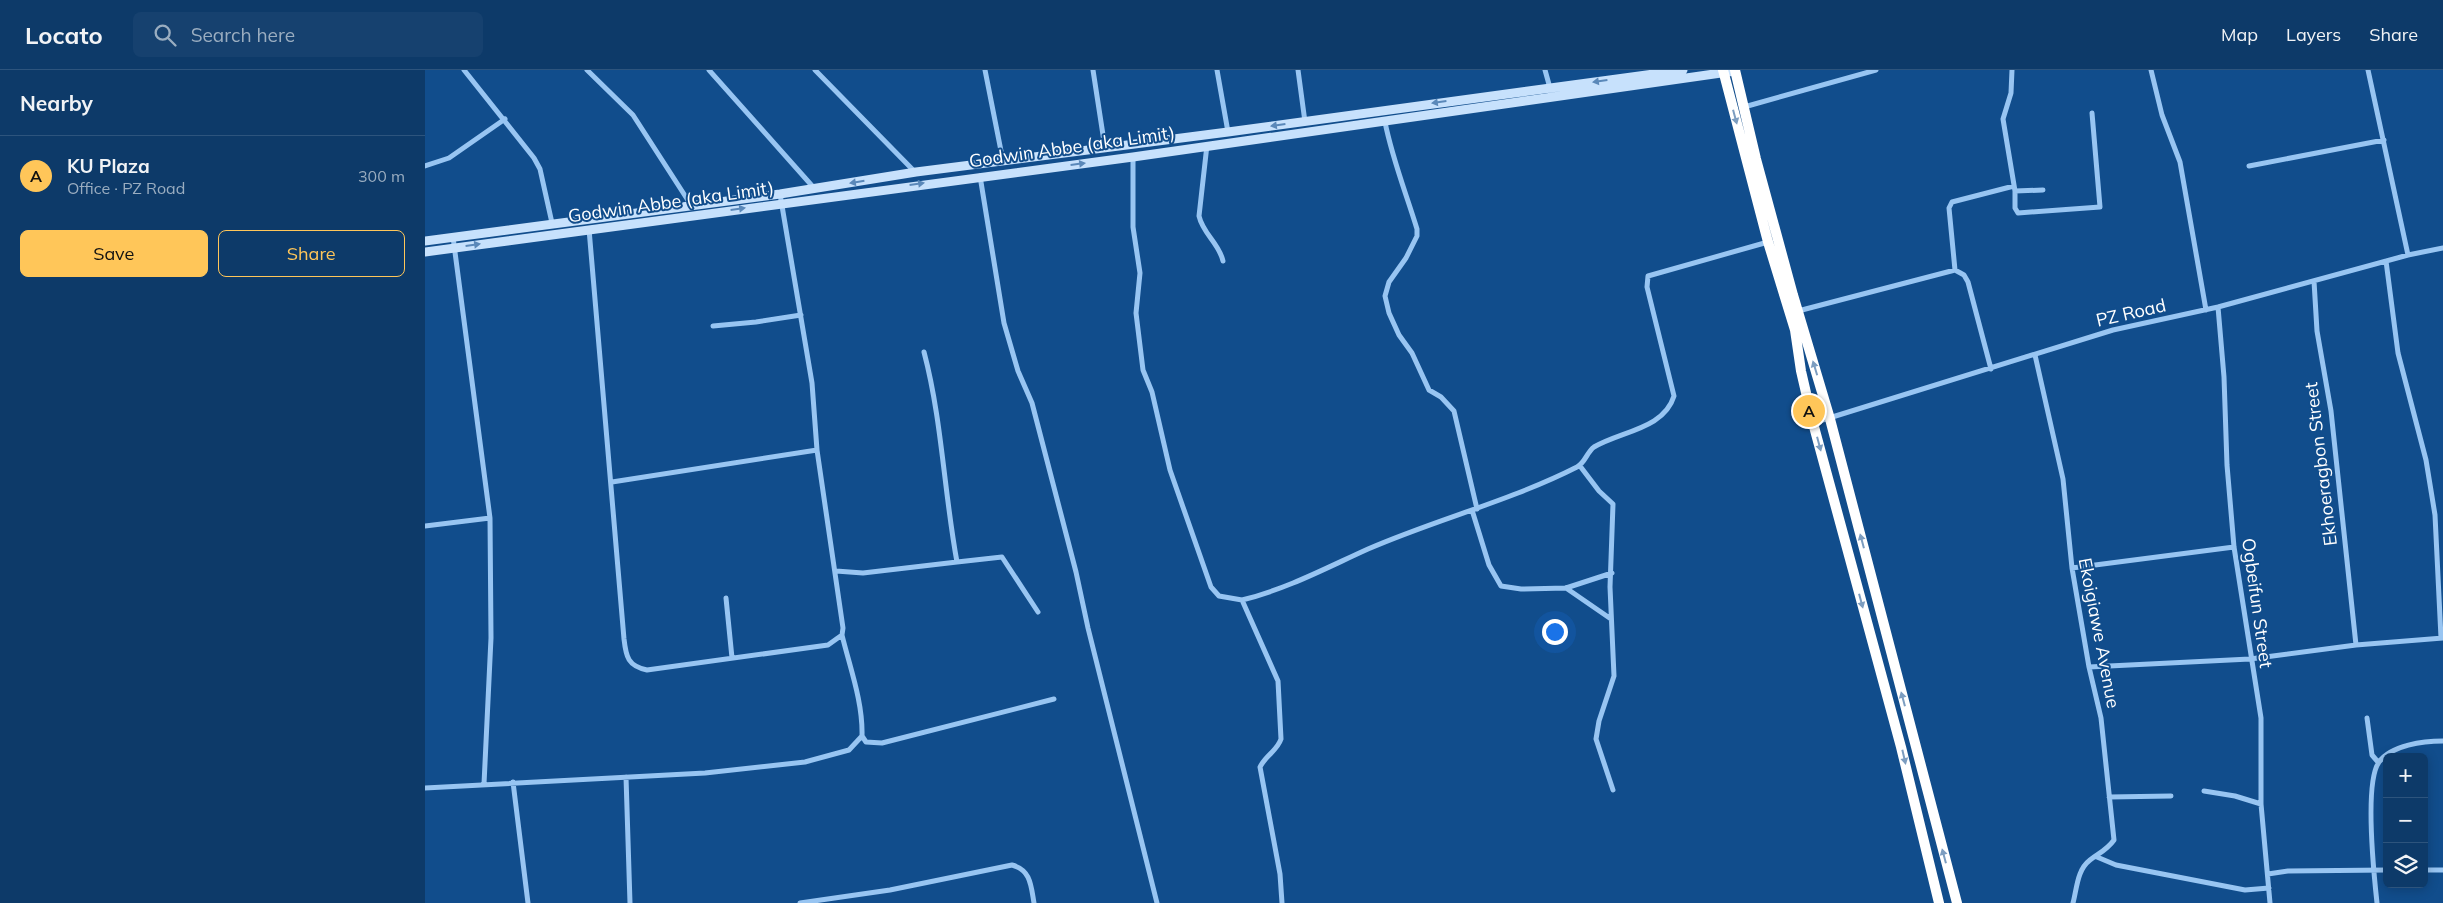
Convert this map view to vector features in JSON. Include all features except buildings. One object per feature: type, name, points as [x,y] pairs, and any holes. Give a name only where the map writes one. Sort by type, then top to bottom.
[{"type":"highway","points":[[1735,71],[1756,159],[1830,419],[1957,903]]},
{"type":"highway","points":[[1723,72],[1768,242],[1795,330],[1801,371],[1813,423],[1901,746],[1939,903]]},
{"type":"street","points":[[464,70],[505,119],[534,158],[540,169],[552,223]]},
{"type":"street","points":[[587,70],[633,115],[691,205]]},
{"type":"street","points":[[709,70],[815,188]]},
{"type":"street","points":[[815,70],[916,172]]},
{"type":"street","points":[[985,70],[1004,162]]},
{"type":"street","points":[[1093,70],[1105,148]]},
{"type":"street","points":[[1217,70],[1228,132]]},
{"type":"street","points":[[1298,70],[1305,122]]},
{"type":"street","points":[[1545,70],[1551,88]]},
{"type":"street","name":"Godwin Abbe (aka Limit)","points":[[425,252],[780,199],[815,188],[916,172],[1305,122],[1683,70]]},
{"type":"street","points":[[1744,106],[1876,70]]},
{"type":"street","points":[[2012,70],[2011,93],[2003,119],[2014,189],[2015,208],[2020,214],[2100,207],[2093,114]]},
{"type":"street","points":[[2151,70],[2162,115],[2180,162],[2206,310]]},
{"type":"street","points":[[2368,70],[2408,255]]},
{"type":"street","name":"Godwin Abbe (aka Limit)","points":[[425,241],[691,205],[780,199],[897,187],[1385,122],[1735,71]]},
{"type":"street","points":[[425,166],[449,158],[505,119]]},
{"type":"street","points":[[1385,122],[1390,147],[1398,164],[1417,229],[1417,236],[1406,258],[1389,282],[1385,296],[1399,335],[1412,354],[1429,390],[1441,397],[1454,412],[1489,565],[1501,586],[1521,589],[1566,588],[1612,573]]},
{"type":"street","points":[[2249,166],[2384,140]]},
{"type":"street","points":[[1207,145],[1199,216],[1201,227],[1221,251],[1223,261]]},
{"type":"street","points":[[1133,156],[1133,227],[1140,273],[1136,313],[1143,370],[1152,392],[1170,470],[1211,587],[1219,596],[1242,600],[1273,592],[1369,548],[1475,510],[1580,466],[1592,448],[1651,423],[1670,409],[1673,396],[1647,288],[1648,276],[1768,242]]},
{"type":"street","points":[[895,176],[897,187]]},
{"type":"street","points":[[980,176],[1004,322],[1018,371],[1033,403],[1157,903]]},
{"type":"street","points":[[1955,270],[1949,208],[1952,202],[2014,189],[2043,190]]},
{"type":"street","points":[[780,199],[812,383],[817,450],[836,571],[843,628],[842,635],[858,694],[862,736],[866,742],[881,743],[1054,699]]},
{"type":"street","points":[[589,229],[612,482],[623,639],[626,658],[629,664],[647,670],[828,645],[842,635]]},
{"type":"street","points":[[453,237],[489,518],[491,638],[484,784]]},
{"type":"street","name":"PZ Road","points":[[1813,423],[2113,330],[2206,310],[2408,255],[2443,248]]},
{"type":"street","points":[[2089,667],[2250,659],[2356,645],[2442,638],[2435,514],[2426,460],[2398,353],[2386,261]]},
{"type":"street","points":[[1798,311],[1955,270],[1964,275],[1968,282],[1991,369]]},
{"type":"street","name":"Ekhoeragbon Street","points":[[2314,281],[2317,331],[2331,411],[2356,645]]},
{"type":"street","name":"Ogbeifun Street","points":[[2218,307],[2224,377],[2227,465],[2234,547],[2250,659],[2261,718],[2261,804],[2270,903]]},
{"type":"street","points":[[713,326],[801,315]]},
{"type":"street","points":[[924,352],[931,378],[949,518],[957,562]]},
{"type":"street","name":"Ekoigiawe Avenue","points":[[2035,355],[2063,479],[2072,568],[2089,667],[2101,718],[2114,840],[2097,857],[2092,858],[2081,871],[2073,903]]},
{"type":"street","points":[[612,482],[817,450]]},
{"type":"street","points":[[1580,466],[1599,491],[1613,504],[1611,619],[1614,676],[1599,721],[1596,739],[1613,790]]},
{"type":"street","points":[[425,526],[489,518]]},
{"type":"street","points":[[2072,568],[2234,547]]},
{"type":"street","points":[[836,571],[863,573],[1002,557],[1037,612]]},
{"type":"street","points":[[1566,588],[1611,619]]},
{"type":"street","points":[[726,598],[732,658]]},
{"type":"street","points":[[1242,600],[1278,681],[1281,739],[1279,747],[1263,760],[1260,767],[1280,874],[1282,903]]},
{"type":"street","points":[[2367,718],[2373,755],[2378,762]]},
{"type":"street","points":[[425,788],[705,773],[805,762],[849,750],[862,736]]},
{"type":"street","points":[[2377,903],[2373,870],[2370,809],[2375,769],[2378,762],[2392,751],[2415,744],[2443,741]]},
{"type":"street","points":[[626,777],[630,903]]},
{"type":"street","points":[[513,782],[528,903]]},
{"type":"street","points":[[2204,791],[2235,796],[2261,804]]},
{"type":"street","points":[[2109,797],[2171,796]]},
{"type":"street","points":[[2097,857],[2116,865],[2245,890],[2269,888]]},
{"type":"street","points":[[800,903],[890,890],[1012,865],[1022,868],[1029,877],[1034,903]]},
{"type":"street","points":[[2268,874],[2288,871],[2383,870]]},
{"type":"street","points":[[2428,870],[2443,870]]},
{"type":"place","name":"KU Plaza","points":[[1809,411]]}]
